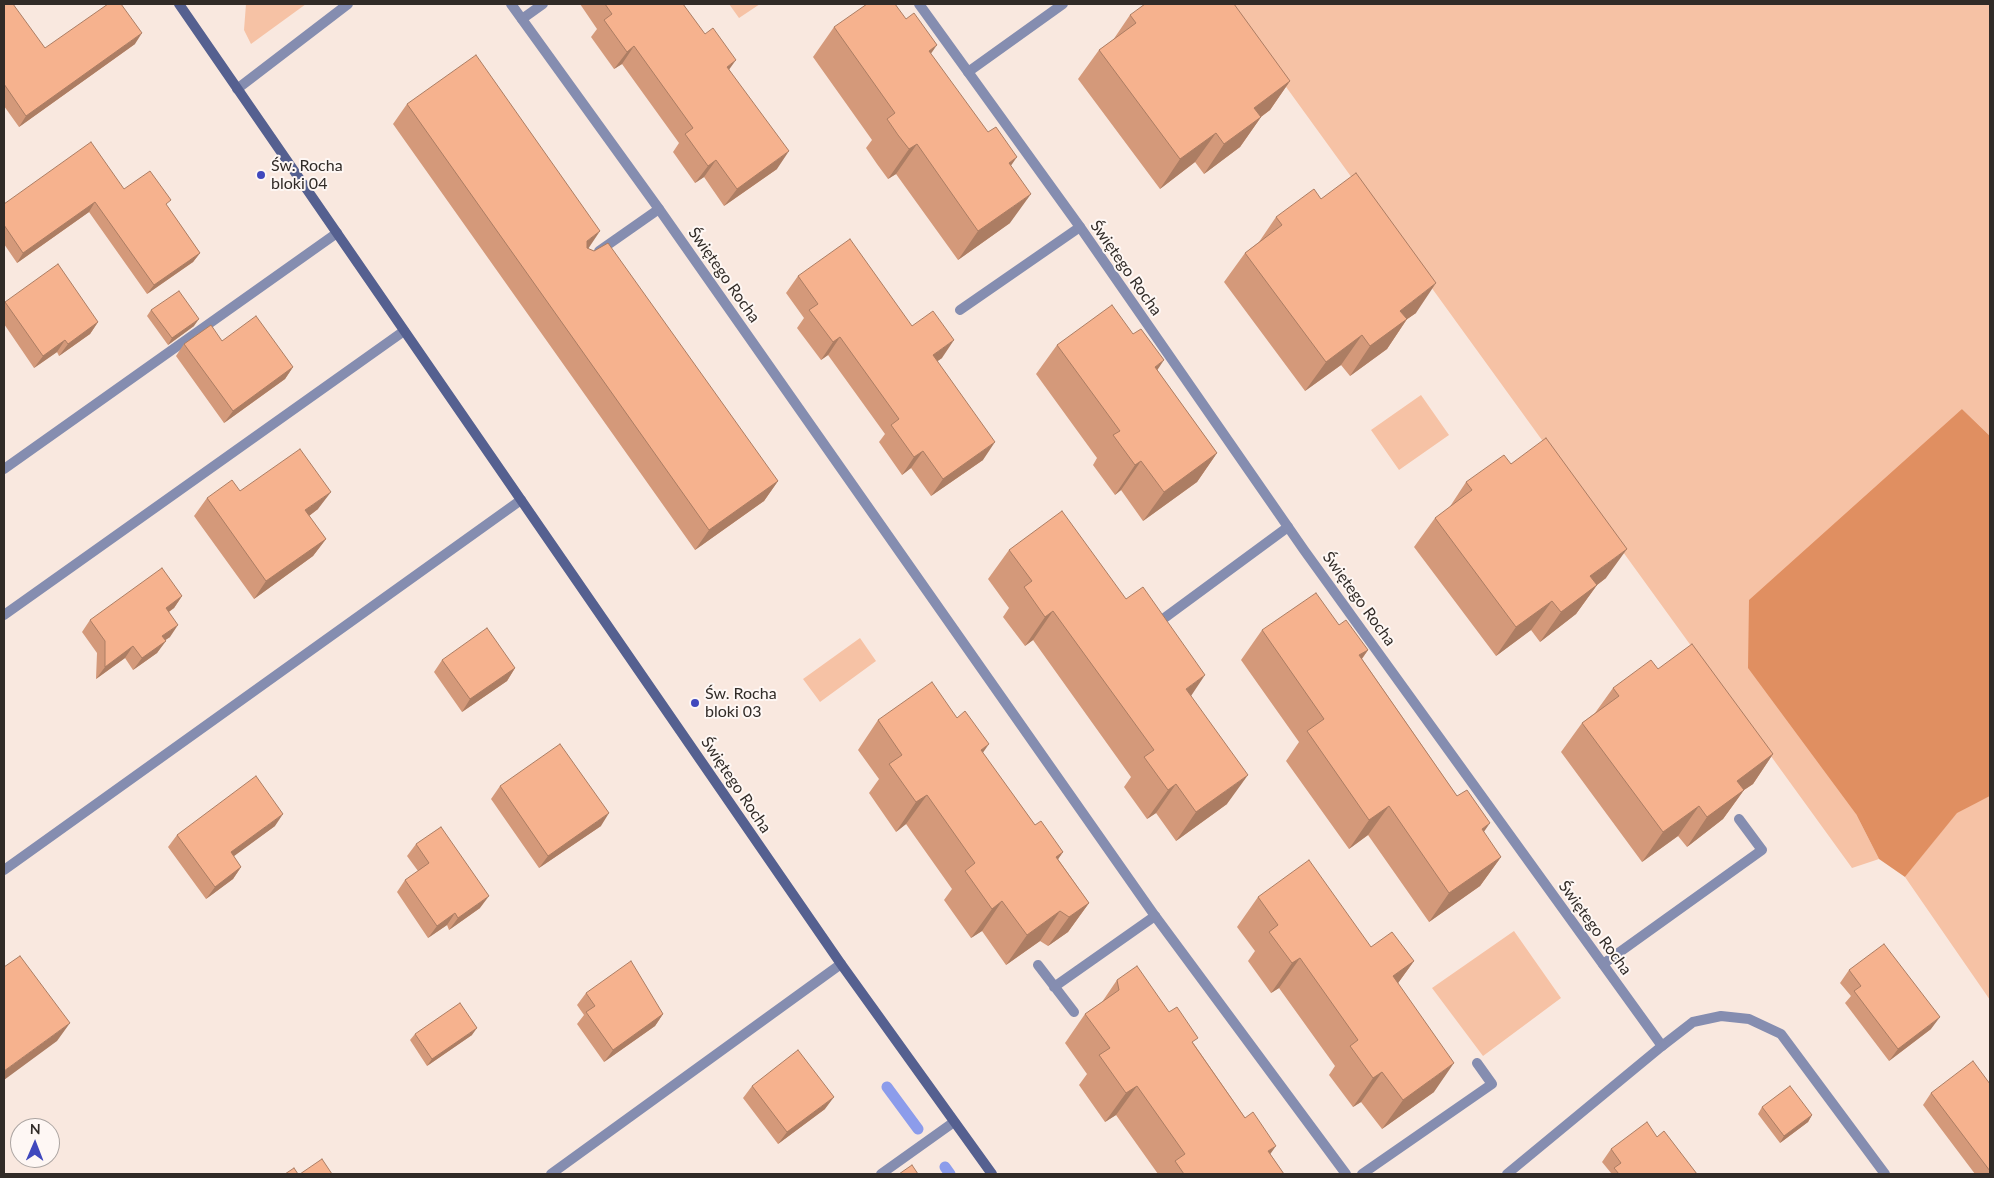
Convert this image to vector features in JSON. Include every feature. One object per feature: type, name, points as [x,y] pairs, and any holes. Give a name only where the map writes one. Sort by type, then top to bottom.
[{"type":"street","name":"Świętego Rocha","points":[[179,4],[841,964],[992,1174]]},
{"type":"street","points":[[237,89],[348,4]]},
{"type":"street","name":"Świętego Rocha","points":[[511,4],[659,209],[1155,916],[1346,1174]]},
{"type":"street","points":[[522,19],[543,4]]},
{"type":"street","name":"Świętego Rocha","points":[[919,4],[1080,227],[1288,527],[1662,1046]]},
{"type":"street","points":[[968,72],[1063,4]]},
{"type":"street","points":[[587,260],[659,209]]},
{"type":"street","points":[[960,310],[1080,227]]},
{"type":"street","points":[[4,469],[337,233]]},
{"type":"street","points":[[4,615],[404,331]]},
{"type":"street","points":[[4,870],[521,500]]},
{"type":"street","points":[[1163,619],[1288,527]]},
{"type":"street","points":[[1603,964],[1762,850],[1740,819]]},
{"type":"street","points":[[1054,987],[1155,916]]},
{"type":"street","points":[[551,1174],[841,964]]},
{"type":"street","points":[[1038,965],[1074,1012]]},
{"type":"street","points":[[1508,1174],[1693,1022],[1721,1016],[1749,1019],[1781,1034],[1885,1174]]},
{"type":"street","points":[[1362,1174],[1492,1084],[1477,1063]]},
{"type":"street","points":[[881,1174],[954,1122]]},
{"type":"shaded area","points":[[246,4],[306,4],[251,44],[244,30]]},
{"type":"shaded area","points":[[729,4],[760,4],[739,18]]},
{"type":"shaded area","points":[[1226,4],[1990,4],[1990,436],[1962,409],[1856,814],[1879,859],[1852,868]]},
{"type":"shaded area","points":[[1421,395],[1449,435],[1399,470],[1371,430]]},
{"type":"shaded area","points":[[1962,409],[1990,436],[1990,796],[1957,813],[1905,877],[1879,859],[1856,814],[1748,668],[1749,600]]},
{"type":"shaded area","points":[[860,638],[876,661],[820,702],[803,679]]},
{"type":"shaded area","points":[[1990,796],[1990,1000],[1905,877],[1957,812]]},
{"type":"shaded area","points":[[1514,931],[1561,998],[1483,1056],[1432,988]]},
{"type":"building","points":[[4,4],[13,4],[45,48],[108,4],[121,4],[142,33],[26,116],[4,84]]},
{"type":"building","points":[[605,4],[683,4],[705,34],[713,28],[736,60],[727,67],[789,151],[737,189],[716,160],[708,166],[685,134],[693,128],[634,46],[627,52],[604,20],[612,14]]},
{"type":"building","points":[[867,4],[895,4],[906,19],[914,13],[937,45],[929,51],[988,132],[996,127],[1017,157],[1009,163],[1031,194],[978,231],[917,144],[909,149],[898,135],[887,119],[895,113],[834,27]]},
{"type":"building","points":[[1145,4],[1234,4],[1290,81],[1254,108],[1261,117],[1224,144],[1216,133],[1180,159],[1099,50],[1136,23],[1130,15]]},
{"type":"building","points":[[476,55],[600,231],[587,241],[587,248],[594,251],[608,243],[778,481],[709,530],[407,104]]},
{"type":"building","points":[[91,142],[124,189],[150,171],[171,200],[166,204],[200,253],[154,285],[95,202],[23,253],[4,225],[4,204]]},
{"type":"building","points":[[1356,173],[1436,283],[1400,311],[1407,319],[1370,346],[1362,335],[1326,362],[1245,253],[1282,225],[1276,217],[1314,189],[1321,199]]},
{"type":"building","points":[[850,239],[912,326],[933,311],[954,340],[933,355],[995,442],[943,479],[923,451],[914,457],[891,425],[899,419],[840,337],[833,342],[809,310],[818,304],[798,276]]},
{"type":"building","points":[[58,264],[98,322],[68,344],[65,340],[43,356],[5,302]]},
{"type":"building","points":[[179,291],[199,319],[172,338],[151,310]]},
{"type":"building","points":[[1112,305],[1133,334],[1141,329],[1164,360],[1155,367],[1217,453],[1164,492],[1141,461],[1135,465],[1113,435],[1120,431],[1057,345]]},
{"type":"building","points":[[256,316],[293,367],[233,411],[184,344],[211,325],[222,341]]},
{"type":"building","points":[[1546,438],[1627,549],[1590,576],[1597,585],[1561,612],[1552,601],[1516,627],[1435,518],[1472,490],[1466,482],[1504,455],[1511,464]]},
{"type":"building","points":[[300,449],[331,492],[305,510],[326,539],[266,581],[207,498],[232,480],[240,491]]},
{"type":"building","points":[[1062,511],[1126,599],[1143,587],[1205,675],[1186,689],[1248,775],[1196,812],[1176,784],[1168,790],[1144,757],[1154,750],[1053,611],[1045,617],[1024,587],[1032,581],[1009,550]]},
{"type":"building","points":[[162,568],[182,596],[166,608],[178,625],[162,636],[166,641],[142,658],[133,646],[105,667],[105,641],[90,620]]},
{"type":"building","points":[[1316,593],[1339,625],[1346,620],[1368,650],[1359,655],[1457,796],[1467,790],[1490,823],[1482,829],[1501,857],[1449,893],[1389,806],[1369,820],[1307,731],[1324,719],[1262,630]]},
{"type":"building","points":[[487,628],[515,668],[470,699],[442,660]]},
{"type":"building","points":[[1692,644],[1773,754],[1737,781],[1744,790],[1707,817],[1699,806],[1663,832],[1582,723],[1619,696],[1613,688],[1651,660],[1658,669]]},
{"type":"building","points":[[932,682],[957,718],[965,711],[989,744],[981,750],[1035,825],[1041,821],[1063,852],[1056,857],[1089,903],[1069,917],[1060,911],[1027,935],[1002,901],[992,909],[965,871],[975,863],[927,795],[916,802],[889,764],[902,755],[878,720]]},
{"type":"building","points":[[560,744],[609,813],[548,856],[500,786]]},
{"type":"building","points":[[256,776],[283,814],[231,852],[241,867],[215,887],[177,835]]},
{"type":"building","points":[[441,827],[489,896],[458,918],[455,913],[437,926],[405,880],[429,863],[416,844]]},
{"type":"building","points":[[1309,860],[1371,947],[1392,932],[1414,961],[1393,976],[1454,1063],[1403,1100],[1382,1072],[1373,1078],[1350,1046],[1358,1040],[1300,958],[1292,963],[1269,932],[1278,925],[1258,897]]},
{"type":"building","points":[[1884,944],[1940,1017],[1898,1049],[1854,991],[1861,986],[1849,970]]},
{"type":"building","points":[[20,956],[70,1023],[4,1071],[4,967]]},
{"type":"building","points":[[631,961],[663,1014],[613,1050],[586,1012],[595,1006],[586,993]]},
{"type":"building","points":[[1137,966],[1169,1012],[1177,1007],[1198,1038],[1192,1042],[1245,1118],[1253,1112],[1276,1146],[1268,1151],[1284,1174],[1184,1174],[1175,1161],[1185,1154],[1137,1086],[1126,1093],[1099,1055],[1110,1048],[1085,1014],[1119,990],[1117,980]]},
{"type":"building","points":[[460,1003],[477,1028],[432,1059],[415,1034]]},
{"type":"building","points":[[798,1050],[834,1097],[787,1132],[752,1086]]},
{"type":"building","points":[[1973,1061],[1990,1084],[1990,1171],[1931,1093]]},
{"type":"building","points":[[1790,1086],[1812,1115],[1784,1136],[1762,1107]]},
{"type":"building","points":[[1647,1122],[1657,1137],[1664,1131],[1697,1174],[1619,1174],[1614,1168],[1621,1163],[1611,1149]]},
{"type":"building","points":[[322,1159],[332,1174],[300,1174]]},
{"type":"building","points":[[912,1165],[918,1174],[899,1174]]},
{"type":"building","points":[[294,1168],[298,1174],[285,1174]]},
{"type":"waterway","points":[[887,1087],[918,1129]]},
{"type":"waterway","points":[[945,1167],[950,1174]]},
{"type":"place","name":"Św. Rocha bloki 04","points":[[261,175]]},
{"type":"place","name":"Św. Rocha bloki 03","points":[[695,703]]}]
